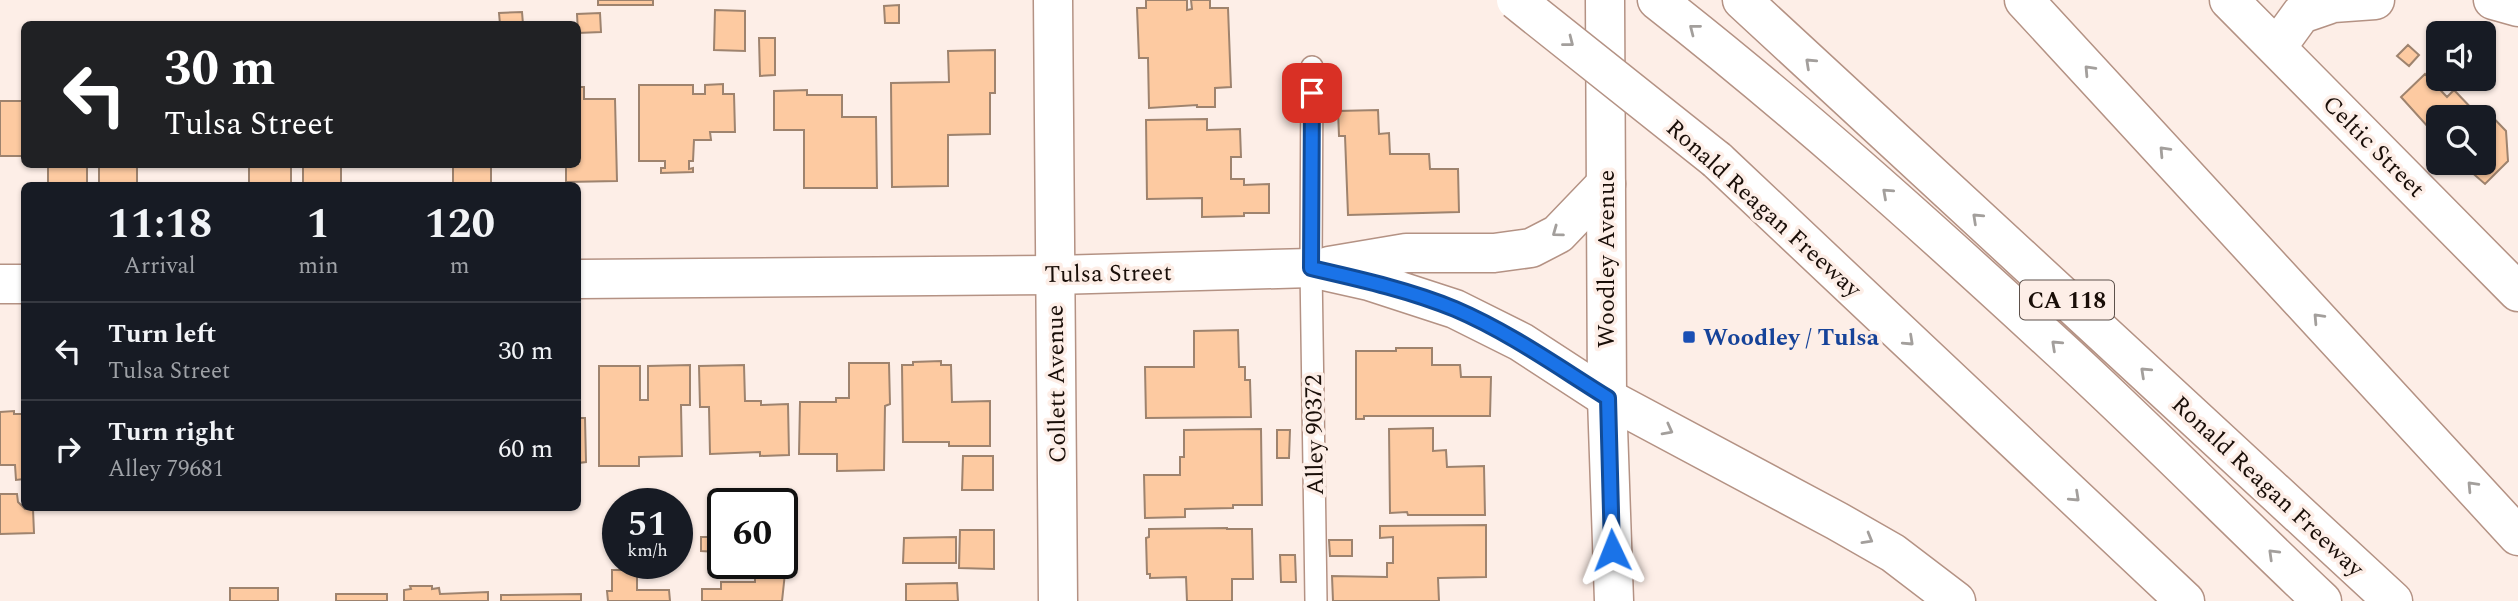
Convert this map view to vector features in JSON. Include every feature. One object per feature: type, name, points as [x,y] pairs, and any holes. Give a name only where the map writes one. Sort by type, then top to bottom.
[{"type":"main road","name":"Collett Avenue","points":[[1053,0],[1058,601]]},
{"type":"main road","name":"Ronald Reagan Freeway","points":[[1516,0],[1717,160],[2185,601]]},
{"type":"main road","name":"Woodley Avenue","points":[[1605,0],[1608,398],[1614,601]]},
{"type":"main road","name":"CA 118","points":[[1657,0],[1811,125],[2056,345],[2322,601]]},
{"type":"main road","name":"Ronald Reagan Freeway","points":[[1742,0],[2393,601]]},
{"type":"main road","points":[[2024,0],[2518,536]]},
{"type":"main road","name":"Celtic Street","points":[[2229,0],[2518,292]]},
{"type":"main road","points":[[2277,47],[2301,14],[2333,2],[2375,0]]},
{"type":"main road","points":[[2493,0],[2518,7]]},
{"type":"main road","points":[[1311,268],[1406,253],[1494,253],[1531,248],[1558,234],[1606,184]]},
{"type":"main road","name":"Tulsa Street","points":[[581,279],[1055,275],[1311,268],[1369,281],[1455,309],[1521,342],[1608,398],[1893,553],[1956,601]]},
{"type":"main road","points":[[0,284],[21,284]]},
{"type":"lane","name":"Alley 90372","points":[[1312,67],[1311,268],[1316,601]]},
{"type":"building","points":[[598,0],[653,0],[653,5],[598,5]]},
{"type":"building","points":[[1146,0],[1187,0],[1187,10],[1192,9],[1191,0],[1210,0],[1210,8],[1228,8],[1231,87],[1215,88],[1215,107],[1197,105],[1149,108],[1148,58],[1139,58],[1137,8],[1146,8]]},
{"type":"building","points":[[899,5],[899,23],[885,23],[884,6]]},
{"type":"building","points":[[715,10],[745,11],[745,51],[714,50]]},
{"type":"building","points":[[522,12],[523,21],[500,21],[499,13]]},
{"type":"building","points":[[600,13],[601,32],[581,33],[581,21],[577,21],[577,14]]},
{"type":"building","points":[[759,38],[775,38],[775,75],[760,76]]},
{"type":"building","points":[[2408,45],[2419,55],[2409,66],[2397,56]]},
{"type":"building","points":[[995,50],[995,93],[990,93],[990,134],[948,135],[948,186],[892,187],[891,83],[949,82],[948,51]]},
{"type":"building","points":[[2425,74],[2426,91],[2441,91],[2447,97],[2455,91],[2468,105],[2426,105],[2426,125],[2401,97]]},
{"type":"building","points":[[723,84],[723,94],[734,94],[735,132],[710,132],[711,140],[694,140],[693,161],[689,161],[689,169],[693,168],[693,172],[661,173],[661,168],[665,168],[665,161],[639,161],[639,85],[693,85],[693,94],[705,94],[705,85]]},
{"type":"building","points":[[581,87],[584,87],[584,99],[615,99],[617,181],[566,182],[566,168],[581,168]]},
{"type":"building","points":[[807,90],[807,95],[842,95],[842,117],[876,117],[877,188],[804,188],[804,130],[774,130],[774,91]]},
{"type":"building","points":[[0,101],[21,101],[21,156],[0,156]]},
{"type":"building","points":[[1378,110],[1379,134],[1389,133],[1390,154],[1429,154],[1430,169],[1458,169],[1459,212],[1348,215],[1345,136],[1339,136],[1338,111]]},
{"type":"building","points":[[1207,119],[1207,130],[1240,129],[1241,157],[1231,157],[1231,179],[1244,179],[1244,185],[1269,184],[1269,213],[1202,217],[1202,198],[1147,199],[1146,120]]},
{"type":"building","points":[[2496,121],[2506,131],[2508,161],[2496,173]]},
{"type":"building","points":[[48,168],[87,168],[87,182],[48,182]]},
{"type":"building","points":[[99,168],[137,168],[137,182],[99,182]]},
{"type":"building","points":[[249,168],[291,168],[291,182],[249,182]]},
{"type":"building","points":[[303,168],[341,168],[341,182],[303,182]]},
{"type":"building","points":[[453,168],[491,168],[491,182],[453,182]]},
{"type":"building","points":[[2475,175],[2494,175],[2485,184]]},
{"type":"building","points":[[1238,330],[1239,367],[1245,367],[1245,380],[1250,380],[1251,417],[1146,418],[1145,367],[1194,367],[1194,331]]},
{"type":"building","points":[[1396,348],[1432,348],[1432,365],[1460,365],[1461,377],[1491,377],[1490,416],[1364,416],[1364,419],[1356,419],[1356,351],[1396,351]]},
{"type":"building","points":[[941,361],[941,365],[951,365],[952,402],[990,401],[990,446],[949,446],[949,442],[903,442],[902,365]]},
{"type":"building","points":[[849,363],[889,363],[890,404],[885,406],[884,470],[837,471],[837,454],[799,454],[800,402],[836,402],[836,398],[849,398]]},
{"type":"building","points":[[690,365],[690,405],[681,405],[682,456],[639,457],[639,466],[599,466],[599,366],[640,366],[640,400],[648,400],[648,366]]},
{"type":"building","points":[[744,365],[745,401],[761,401],[761,405],[788,404],[789,455],[760,456],[760,452],[710,454],[709,407],[700,407],[699,366]]},
{"type":"building","points":[[14,411],[14,414],[21,414],[21,479],[16,480],[15,465],[0,465],[0,412]]},
{"type":"building","points":[[581,418],[585,418],[586,462],[581,463]]},
{"type":"building","points":[[1433,428],[1433,451],[1446,450],[1447,467],[1484,466],[1485,515],[1390,513],[1389,429]]},
{"type":"building","points":[[1261,429],[1262,505],[1185,509],[1185,517],[1145,518],[1144,475],[1180,475],[1180,457],[1184,457],[1184,430]]},
{"type":"building","points":[[1277,430],[1290,430],[1289,458],[1277,458]]},
{"type":"building","points":[[963,456],[993,456],[993,490],[962,490]]},
{"type":"building","points":[[0,494],[17,494],[21,511],[33,511],[34,533],[0,534]]},
{"type":"building","points":[[1486,525],[1486,577],[1438,578],[1439,601],[1333,601],[1332,576],[1387,577],[1387,563],[1393,563],[1393,537],[1380,538],[1380,526]]},
{"type":"building","points":[[1149,529],[1252,529],[1253,579],[1232,579],[1232,601],[1187,601],[1186,577],[1150,578],[1150,574],[1147,574],[1146,538],[1149,537]]},
{"type":"building","points":[[960,530],[994,530],[994,569],[959,568]]},
{"type":"building","points":[[701,537],[707,537],[707,551],[701,551]]},
{"type":"building","points":[[956,537],[956,563],[903,563],[904,538]]},
{"type":"building","points":[[1329,540],[1352,540],[1352,556],[1330,556]]},
{"type":"building","points":[[1280,555],[1295,555],[1296,582],[1281,582]]},
{"type":"building","points":[[612,579],[637,579],[637,590],[669,590],[670,601],[608,601],[607,591],[612,591]]},
{"type":"building","points":[[755,579],[784,579],[782,601],[702,601],[702,589],[721,589],[721,582],[755,582]]},
{"type":"building","points":[[957,583],[958,601],[906,601],[906,584]]},
{"type":"building","points":[[410,586],[432,586],[432,589],[439,588],[440,594],[488,592],[488,601],[404,601],[404,590],[411,589]]},
{"type":"building","points":[[230,588],[278,588],[278,601],[230,601]]},
{"type":"building","points":[[336,594],[387,594],[387,601],[336,601]]},
{"type":"building","points":[[581,594],[581,601],[501,601],[501,595]]},
{"type":"place","name":"Woodley / Tulsa","points":[[1689,337]]},
{"type":"route","points":[[1312,93],[1311,268],[1369,281],[1455,309],[1521,342],[1608,398],[1612,550]]}]
